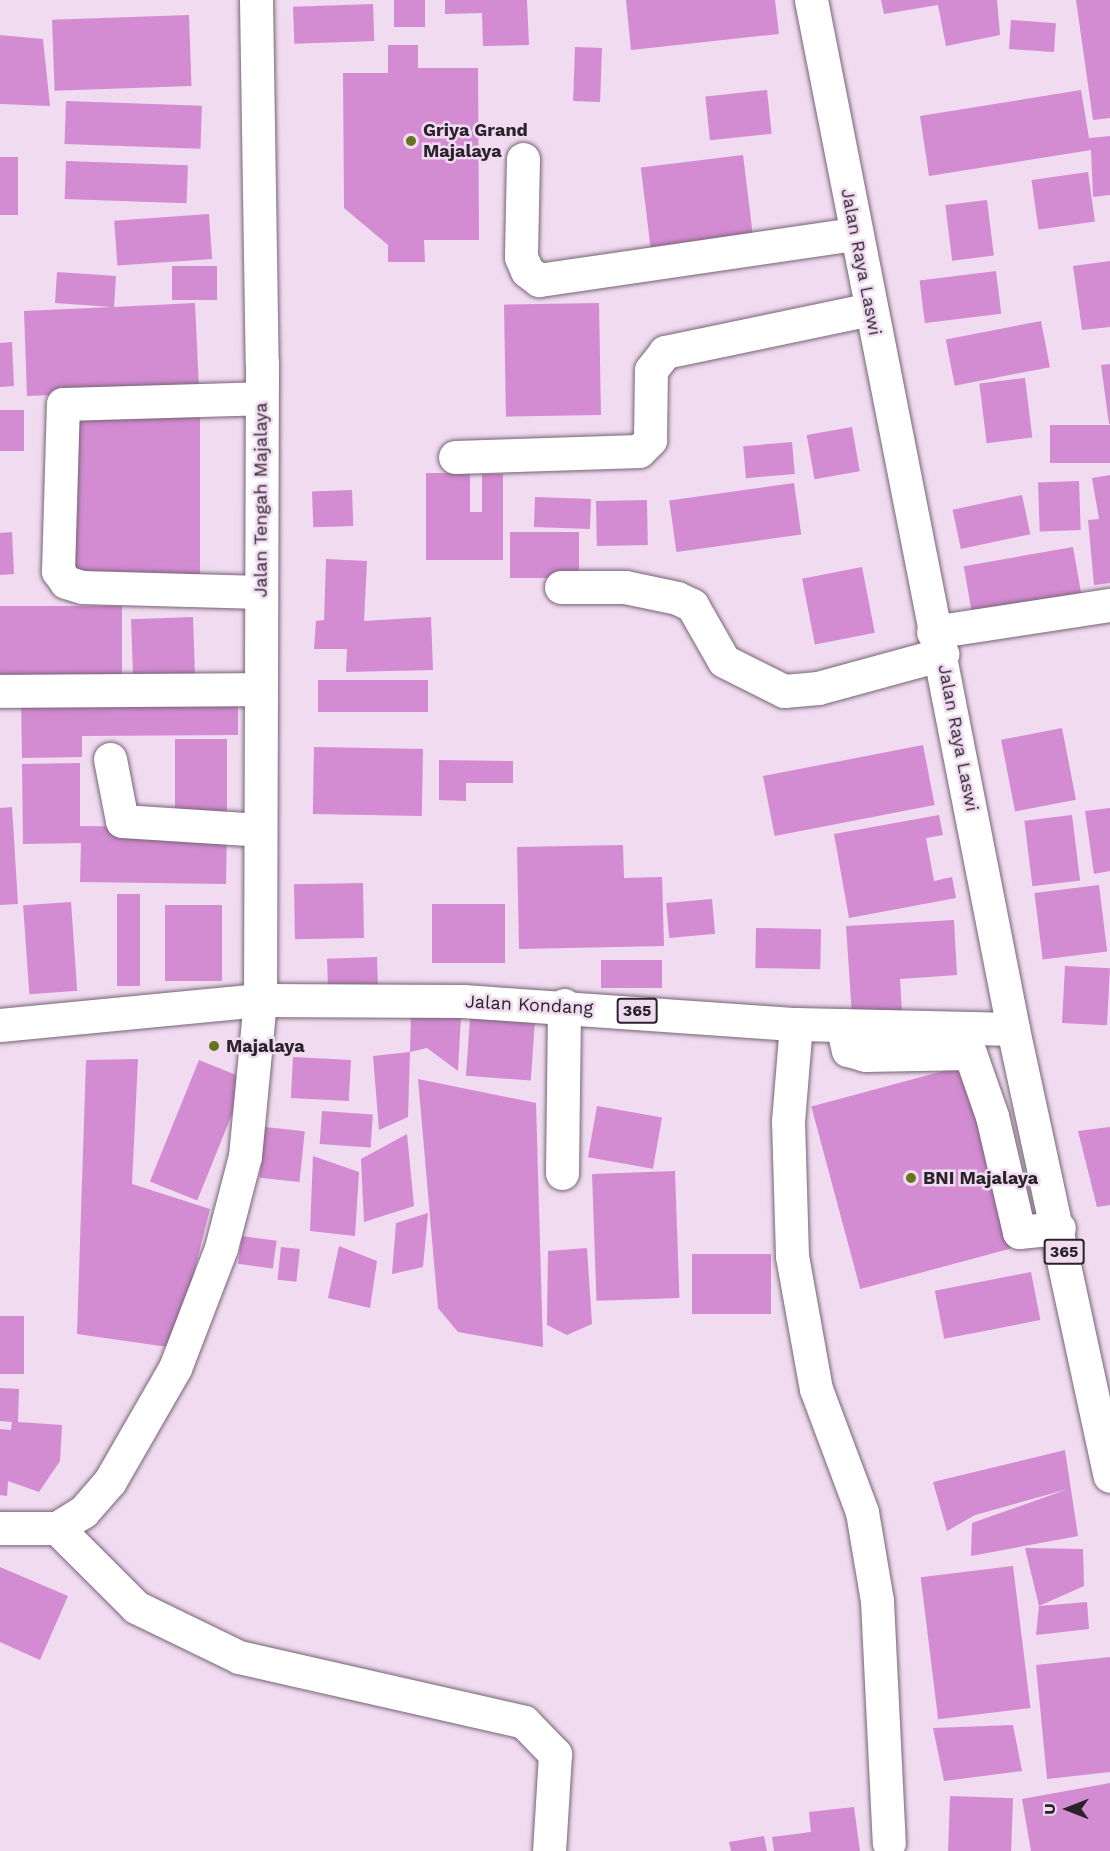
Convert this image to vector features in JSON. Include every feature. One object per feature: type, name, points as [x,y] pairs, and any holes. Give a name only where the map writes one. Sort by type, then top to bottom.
[{"type":"street","name":"Jalan Tengah Majalaya","points":[[57,1528],[83,1512],[110,1481],[175,1368],[204,1292],[244,1155],[260,1000],[261,398],[256,0]]},
{"type":"street","name":"Jalan Raya Laswi","points":[[811,0],[1013,1029],[1059,1228],[1110,1476]]},
{"type":"street","points":[[522,159],[521,257],[526,271],[539,280],[856,234]]},
{"type":"street","points":[[455,458],[639,451],[650,440],[651,370],[665,352],[870,309]]},
{"type":"street","points":[[261,398],[63,404],[58,572],[66,582],[82,587],[261,592]]},
{"type":"street","points":[[561,587],[625,587],[677,598],[692,605],[724,661],[784,691],[818,688],[938,643],[1110,605]]},
{"type":"street","points":[[0,691],[260,689]]},
{"type":"street","points":[[110,759],[122,821],[260,830]]},
{"type":"street","name":"Jalan Kondang","points":[[0,1025],[260,1000],[564,1005],[796,1024],[1013,1029]]},
{"type":"street","points":[[562,1173],[564,1005]]},
{"type":"street","points":[[796,1024],[788,1121],[792,1256],[816,1389],[862,1512],[877,1601],[889,1843]]},
{"type":"street","points":[[842,1025],[848,1050],[865,1055],[970,1053],[992,1116],[1019,1232],[1059,1228]]},
{"type":"street","points":[[0,1528],[57,1528],[136,1607],[239,1657],[524,1722],[555,1754],[549,1851]]},
{"type":"building","points":[[394,0],[425,0],[425,27],[394,27]]},
{"type":"building","points":[[445,0],[527,0],[529,45],[483,46],[482,13],[445,14]]},
{"type":"building","points":[[626,0],[775,0],[779,34],[631,50]]},
{"type":"building","points":[[881,0],[997,0],[1000,35],[946,46],[938,5],[884,14]]},
{"type":"building","points":[[1076,0],[1110,0],[1110,118],[1093,120]]},
{"type":"building","points":[[373,4],[374,41],[294,44],[293,7]]},
{"type":"building","points":[[189,15],[191,86],[55,91],[52,20]]},
{"type":"building","points":[[1011,20],[1056,23],[1054,52],[1009,49]]},
{"type":"building","points":[[0,35],[43,39],[50,106],[0,104]]},
{"type":"building","name":"Griya Grand Majalaya","points":[[388,45],[418,45],[418,68],[478,68],[479,240],[424,240],[425,262],[388,262],[388,245],[344,208],[343,73],[388,73]]},
{"type":"building","points":[[575,47],[602,48],[600,102],[573,101]]},
{"type":"building","points":[[767,90],[772,134],[710,140],[705,96]]},
{"type":"building","points":[[1081,90],[1089,138],[1110,136],[1110,195],[1093,197],[1091,150],[929,176],[920,116]]},
{"type":"building","points":[[66,101],[202,106],[200,149],[64,144]]},
{"type":"building","points":[[743,155],[753,239],[651,252],[641,168]]},
{"type":"building","points":[[0,157],[18,157],[18,215],[0,215]]},
{"type":"building","points":[[66,161],[188,165],[187,203],[65,199]]},
{"type":"building","points":[[1088,172],[1095,222],[1039,229],[1032,180]]},
{"type":"building","points":[[987,200],[994,256],[952,261],[945,205]]},
{"type":"building","points":[[209,214],[212,259],[117,266],[114,221]]},
{"type":"building","points":[[1110,261],[1110,327],[1082,330],[1073,266]]},
{"type":"building","points":[[172,266],[217,266],[217,300],[172,300]]},
{"type":"building","points":[[996,271],[1001,314],[925,323],[920,280]]},
{"type":"building","points":[[57,272],[116,276],[114,307],[195,303],[199,389],[27,396],[24,311],[112,307],[55,303]]},
{"type":"building","points":[[599,303],[601,415],[506,417],[504,305]]},
{"type":"building","points":[[1041,321],[1050,367],[955,386],[946,340]]},
{"type":"building","points":[[12,342],[14,386],[0,387],[0,343]]},
{"type":"building","points":[[1110,364],[1110,424],[1109,424],[1101,365]]},
{"type":"building","points":[[1025,378],[1032,438],[987,443],[979,384]]},
{"type":"building","points":[[71,408],[200,408],[200,577],[71,577]]},
{"type":"building","points":[[0,410],[24,410],[24,451],[0,451]]},
{"type":"building","points":[[1050,425],[1110,425],[1110,463],[1050,463]]},
{"type":"building","points":[[852,427],[860,471],[815,479],[807,435]]},
{"type":"building","points":[[792,442],[795,474],[746,478],[743,446]]},
{"type":"building","points":[[426,473],[470,473],[470,512],[482,512],[482,474],[503,474],[503,560],[426,560]]},
{"type":"building","points":[[1110,475],[1110,583],[1094,585],[1088,520],[1099,519],[1092,478]]},
{"type":"building","points":[[1079,481],[1081,530],[1040,531],[1038,482]]},
{"type":"building","points":[[794,483],[801,534],[676,552],[669,501]]},
{"type":"building","points":[[352,490],[353,526],[313,527],[312,491]]},
{"type":"building","points":[[1022,495],[1030,534],[961,549],[953,510]]},
{"type":"building","points":[[535,497],[591,499],[590,529],[534,527]]},
{"type":"building","points":[[647,500],[648,545],[597,546],[596,501]]},
{"type":"building","points":[[12,532],[14,574],[0,575],[0,533]]},
{"type":"building","points":[[510,532],[579,532],[579,578],[510,578]]},
{"type":"building","points":[[1073,547],[1082,596],[972,616],[964,566]]},
{"type":"building","points":[[326,559],[367,561],[364,621],[431,617],[433,670],[346,672],[347,649],[314,649],[316,621],[324,620]]},
{"type":"building","points":[[862,567],[875,633],[815,644],[802,579]]},
{"type":"building","points":[[0,606],[122,606],[122,684],[0,684]]},
{"type":"building","points":[[193,617],[195,681],[133,683],[131,619]]},
{"type":"building","points":[[318,680],[428,680],[428,712],[318,712]]},
{"type":"building","points":[[238,695],[238,735],[82,736],[82,757],[22,758],[21,697]]},
{"type":"building","points":[[1062,728],[1076,800],[1015,811],[1001,740]]},
{"type":"building","points":[[175,739],[227,739],[227,819],[175,819]]},
{"type":"building","points":[[923,745],[935,805],[775,836],[763,776]]},
{"type":"building","points":[[314,747],[423,749],[422,816],[313,814]]},
{"type":"building","points":[[439,760],[513,761],[513,783],[466,783],[466,801],[439,800]]},
{"type":"building","points":[[80,763],[80,826],[227,828],[226,884],[80,882],[81,843],[23,844],[22,764]]},
{"type":"building","points":[[12,807],[18,904],[0,905],[0,808]]},
{"type":"building","points":[[1110,808],[1110,871],[1094,874],[1085,811]]},
{"type":"building","points":[[939,815],[943,835],[926,838],[934,881],[952,877],[956,898],[849,918],[834,834]]},
{"type":"building","points":[[1072,815],[1080,881],[1032,886],[1024,821]]},
{"type":"building","points":[[623,845],[624,878],[662,877],[664,946],[519,949],[517,847]]},
{"type":"building","points":[[363,883],[364,938],[295,939],[294,884]]},
{"type":"building","points":[[1099,885],[1107,952],[1043,959],[1034,893]]},
{"type":"building","points":[[117,894],[140,894],[140,986],[117,986]]},
{"type":"building","points":[[712,899],[715,934],[669,938],[666,903]]},
{"type":"building","points":[[71,902],[77,991],[29,994],[23,905]]},
{"type":"building","points":[[432,904],[505,904],[505,963],[432,963]]},
{"type":"building","points":[[165,905],[222,905],[222,981],[165,981]]},
{"type":"building","points":[[954,920],[957,975],[900,979],[902,1012],[852,1015],[846,926]]},
{"type":"building","points":[[756,928],[821,929],[820,969],[755,968]]},
{"type":"building","points":[[377,957],[378,988],[328,990],[327,959]]},
{"type":"building","points":[[601,960],[662,960],[662,988],[601,988]]},
{"type":"building","points":[[1065,966],[1110,968],[1107,1025],[1062,1023]]},
{"type":"building","points":[[411,1013],[461,1016],[458,1071],[427,1048],[410,1052]]},
{"type":"building","points":[[470,1018],[535,1023],[531,1080],[466,1076]]},
{"type":"building","points":[[410,1052],[408,1117],[379,1130],[373,1056]]},
{"type":"building","points":[[293,1057],[351,1060],[349,1101],[291,1098]]},
{"type":"building","points":[[138,1059],[132,1184],[210,1209],[175,1348],[77,1334],[86,1060]]},
{"type":"building","points":[[199,1060],[246,1079],[197,1201],[150,1181]]},
{"type":"building","name":"BNI Majalaya","points":[[962,1066],[1011,1249],[860,1289],[811,1106]]},
{"type":"building","points":[[418,1079],[536,1103],[543,1347],[458,1332],[438,1308]]},
{"type":"building","points":[[597,1106],[662,1117],[653,1169],[588,1157]]},
{"type":"building","points":[[322,1111],[373,1115],[371,1147],[320,1144]]},
{"type":"building","points":[[265,1127],[305,1131],[299,1182],[260,1178]]},
{"type":"building","points":[[1110,1127],[1110,1205],[1097,1207],[1078,1131]]},
{"type":"building","points":[[407,1134],[414,1206],[364,1222],[361,1159]]},
{"type":"building","points":[[313,1156],[359,1172],[355,1236],[310,1231]]},
{"type":"building","points":[[675,1171],[679,1298],[596,1301],[592,1174]]},
{"type":"building","points":[[428,1213],[423,1267],[392,1274],[396,1223]]},
{"type":"building","points":[[242,1236],[277,1241],[273,1269],[238,1264]]},
{"type":"building","points":[[339,1246],[377,1261],[370,1308],[328,1298]]},
{"type":"building","points":[[281,1247],[300,1249],[296,1282],[278,1280]]},
{"type":"building","points":[[587,1248],[592,1324],[567,1335],[547,1325],[548,1251]]},
{"type":"building","points":[[692,1254],[771,1254],[771,1314],[692,1314]]},
{"type":"building","points":[[1031,1272],[1040,1320],[944,1339],[935,1291]]},
{"type":"building","points":[[0,1316],[24,1316],[24,1374],[0,1374]]},
{"type":"building","points":[[0,1388],[19,1389],[18,1422],[62,1425],[60,1461],[39,1492],[8,1481],[7,1496],[0,1495],[0,1429],[11,1430],[12,1422],[0,1421]]},
{"type":"building","points":[[1065,1450],[1078,1536],[971,1556],[972,1523],[1068,1489],[975,1515],[947,1531],[933,1482]]},
{"type":"building","points":[[1025,1548],[1083,1549],[1084,1586],[1039,1606]]},
{"type":"building","points":[[1013,1566],[1030,1708],[938,1719],[921,1577]]},
{"type":"building","points":[[0,1567],[68,1596],[40,1660],[0,1642]]},
{"type":"building","points":[[1087,1602],[1089,1629],[1036,1635],[1039,1606]]},
{"type":"building","points":[[1110,1657],[1110,1772],[1047,1779],[1036,1665]]},
{"type":"building","points":[[1013,1725],[1022,1771],[944,1781],[933,1728]]},
{"type":"building","points":[[1110,1783],[1110,1851],[1031,1851],[1022,1799]]},
{"type":"building","points":[[950,1796],[1013,1798],[1011,1851],[948,1851]]},
{"type":"building","points":[[854,1807],[860,1851],[774,1851],[772,1837],[811,1832],[809,1812]]},
{"type":"building","points":[[764,1836],[767,1851],[731,1851],[729,1842]]},
{"type":"place","name":"Griya Grand Majalaya","points":[[411,141]]},
{"type":"place","name":"Majalaya","points":[[214,1046]]},
{"type":"place","name":"BNI Majalaya","points":[[911,1178]]}]
